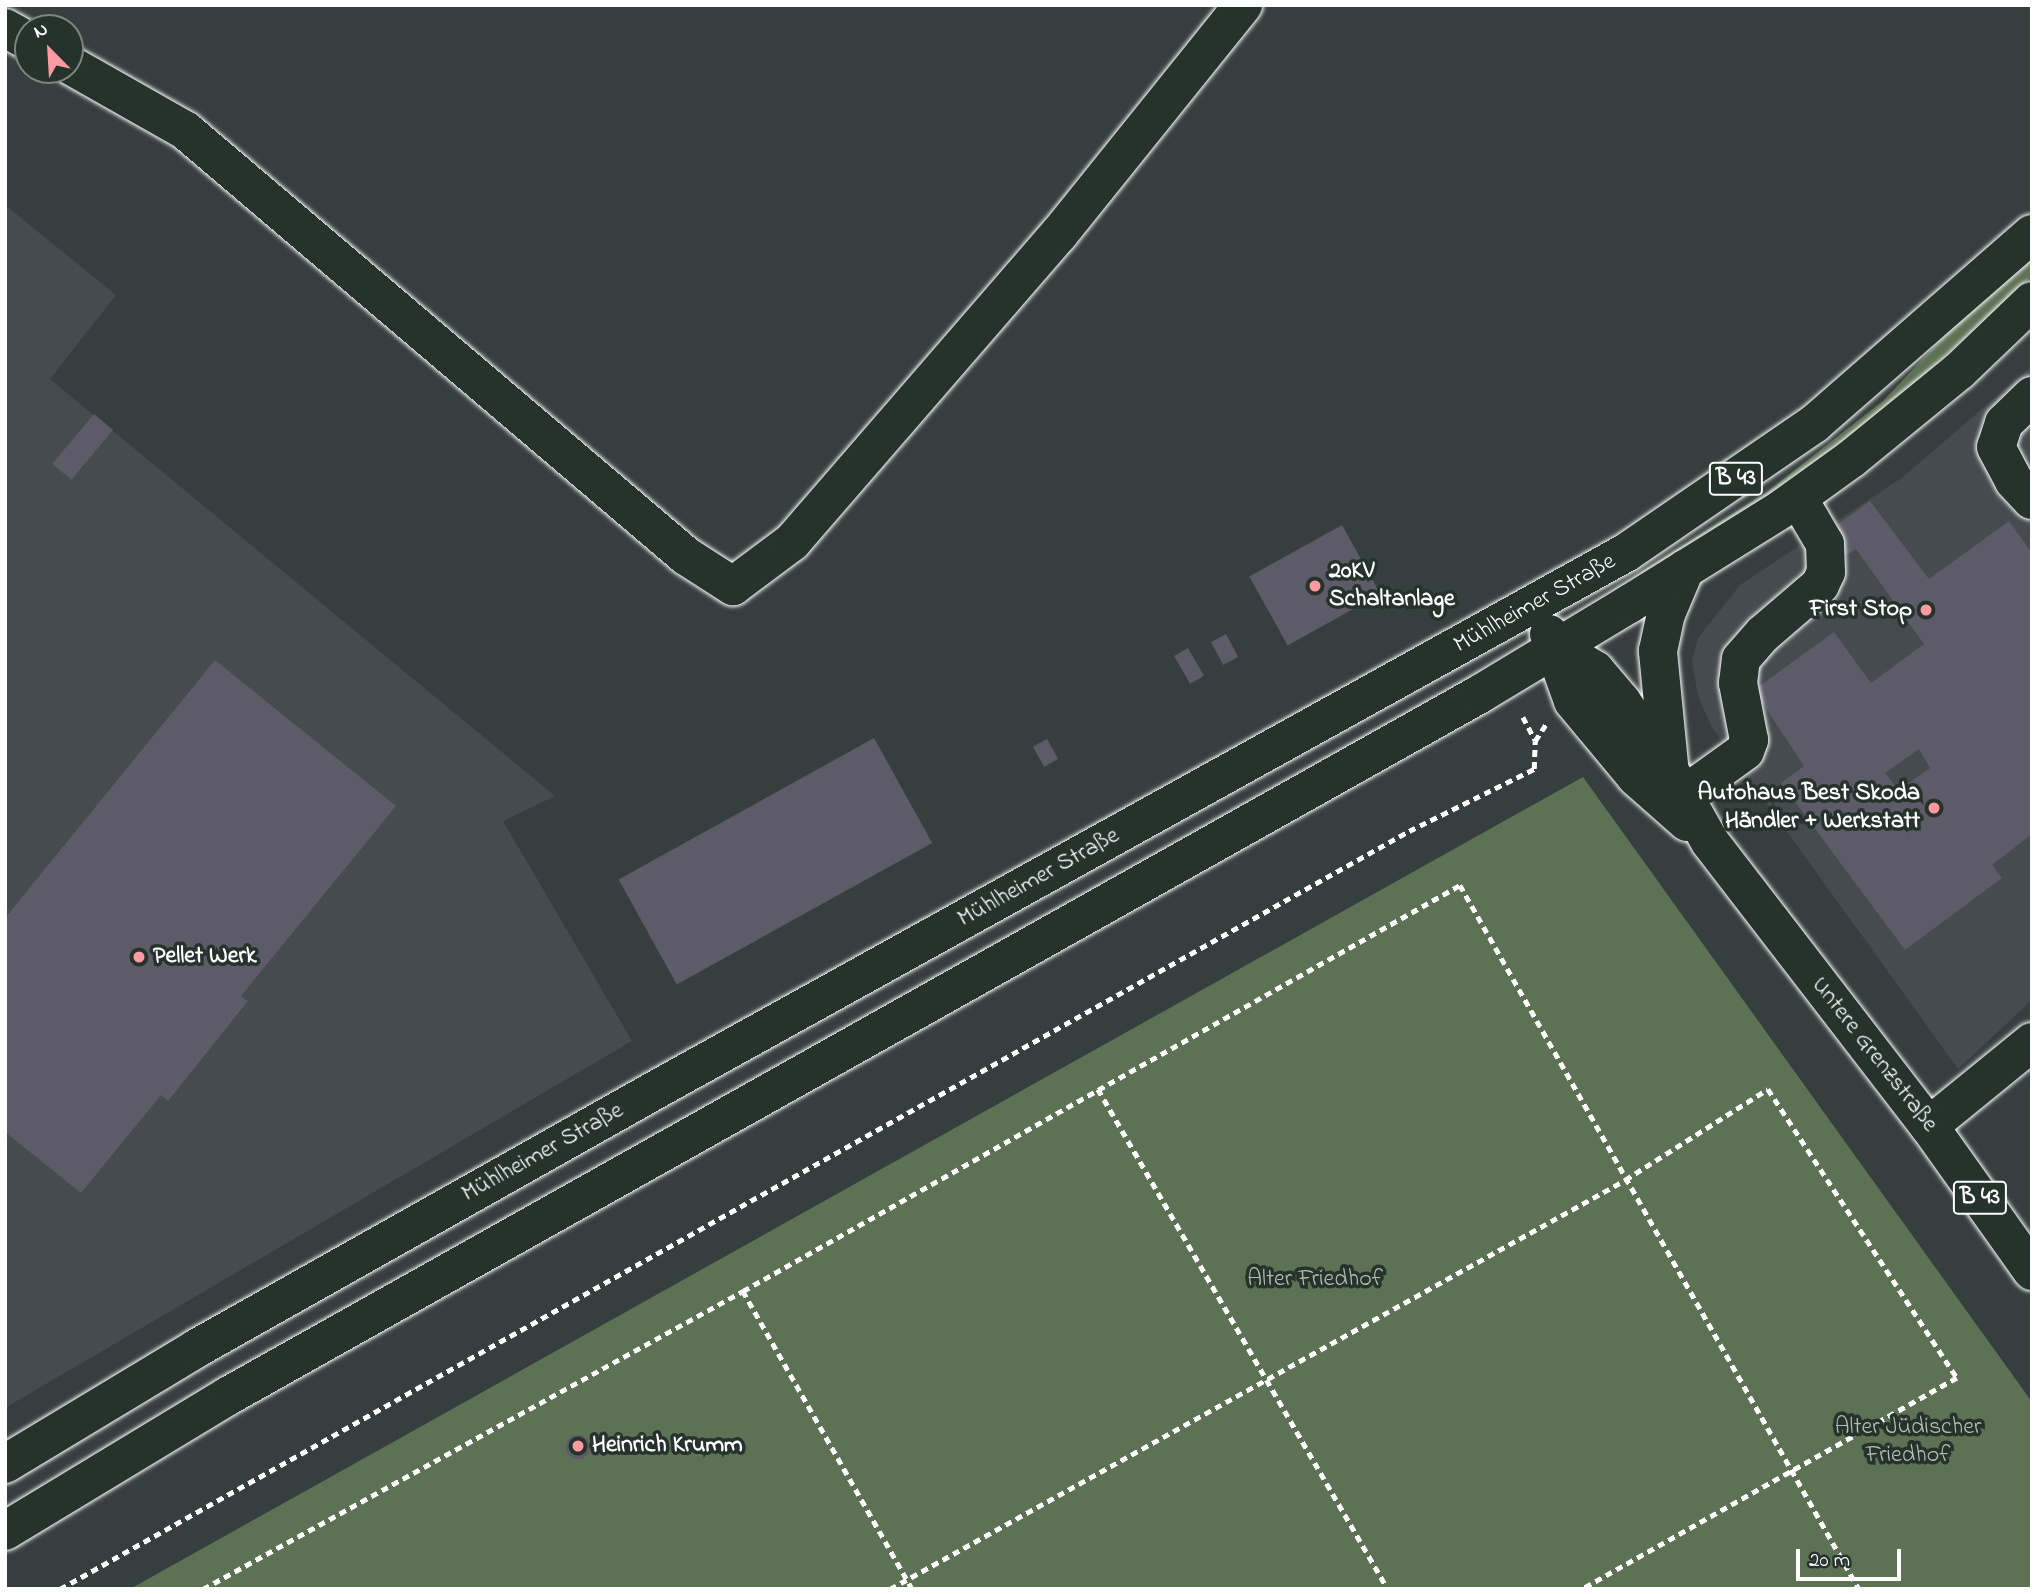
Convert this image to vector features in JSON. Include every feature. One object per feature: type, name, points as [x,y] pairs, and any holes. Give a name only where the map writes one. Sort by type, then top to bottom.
[{"type":"main road","points":[[84,73],[186,131],[687,556],[733,586],[800,531],[1059,234],[1243,5]]},
{"type":"main road","name":"Mühlheimer Straße","points":[[5,1464],[197,1348],[659,1088],[1627,552],[1814,424],[2032,234]]},
{"type":"main road","name":"Mühlheimer Straße","points":[[5,1531],[228,1396],[1160,874],[1685,569],[1798,498],[1924,401],[2027,314]]},
{"type":"main road","points":[[2032,396],[2004,424],[1996,447],[2014,481],[2032,500]]},
{"type":"main road","points":[[1677,783],[1745,751],[1749,740],[1738,682],[1741,659],[1763,634],[1820,585],[1826,572],[1825,544],[1798,498]]},
{"type":"main road","name":"B 43","points":[[1677,783],[1658,651],[1666,614],[1685,569]]},
{"type":"main road","name":"B 43","points":[[1533,605],[1555,646]]},
{"type":"main road","name":"Untere Grenzstraße","points":[[1555,646],[1595,670],[1677,783],[1710,842],[1929,1126],[2032,1271]]},
{"type":"main road","name":"Untere Grenzstraße","points":[[1555,646],[1573,701],[1636,777],[1710,842]]},
{"type":"main road","points":[[1929,1126],[2032,1042]]},
{"type":"path","points":[[60,1589],[1409,831],[1534,769],[1535,741],[1523,717]]},
{"type":"path","points":[[1535,741],[1549,719]]},
{"type":"path","points":[[203,1589],[743,1291],[1460,885],[1859,1589]]},
{"type":"path","points":[[1098,1089],[1388,1589]]},
{"type":"path","points":[[890,1589],[1625,1180],[1768,1089],[1957,1378],[1582,1589]]},
{"type":"path","points":[[743,1291],[912,1589]]},
{"type":"path","points":[[215,1583],[218,1589]]},
{"type":"shaded area","points":[[5,205],[116,295],[50,379],[555,796],[503,821],[632,1041],[5,1408]]},
{"type":"shaded area","points":[[2032,366],[2032,1000],[1958,1069],[1711,726],[1698,696],[1692,661],[1698,638],[1740,585],[1903,477]]},
{"type":"green space","points":[[2032,259],[2032,276],[1897,400],[1773,493],[1646,578],[1641,572],[1767,492],[1884,400],[1952,328]]},
{"type":"green space","name":"Alter Friedhof","points":[[1583,777],[2032,1402],[2032,1589],[130,1589]]},
{"type":"building","points":[[94,414],[113,430],[71,480],[52,464]]},
{"type":"building","points":[[1870,501],[1929,579],[2009,521],[2032,553],[2032,834],[1992,865],[2002,878],[1905,950],[1781,783],[1804,766],[1754,690],[1834,632],[1871,683],[1924,644],[1856,549],[1846,555],[1828,531]],"holes":[[[1919,749],[1930,768],[1899,790],[1885,773]]]},
{"type":"building","name":"20KV Schaltanlage","points":[[1342,525],[1380,594],[1288,645],[1249,576]]},
{"type":"building","points":[[1226,634],[1238,657],[1223,665],[1211,642]]},
{"type":"building","points":[[1188,648],[1204,676],[1190,684],[1174,656]]},
{"type":"building","name":"Pellet Werk","points":[[215,660],[396,806],[241,996],[248,1001],[168,1101],[161,1095],[81,1193],[5,1132],[5,918]]},
{"type":"building","points":[[874,738],[932,843],[677,985],[619,880]]},
{"type":"building","points":[[1047,739],[1058,759],[1044,767],[1033,747]]},
{"type":"building","name":"Heinrich Krumm","points":[[578,1435],[586,1439],[590,1447],[586,1455],[578,1459],[570,1455],[566,1447],[570,1439]]},
{"type":"place","name":"20KV Schaltanlage","points":[[1315,586]]},
{"type":"place","name":"First Stop","points":[[1926,610]]},
{"type":"place","name":"Autohaus Best Skoda Händler + Werkstatt","points":[[1934,808]]},
{"type":"place","name":"Pellet Werk","points":[[139,957]]},
{"type":"place","name":"Heinrich Krumm","points":[[578,1446]]},
{"type":"park label","name":"Alter Jüdischer Friedhof","points":[[1908,1442]]}]
